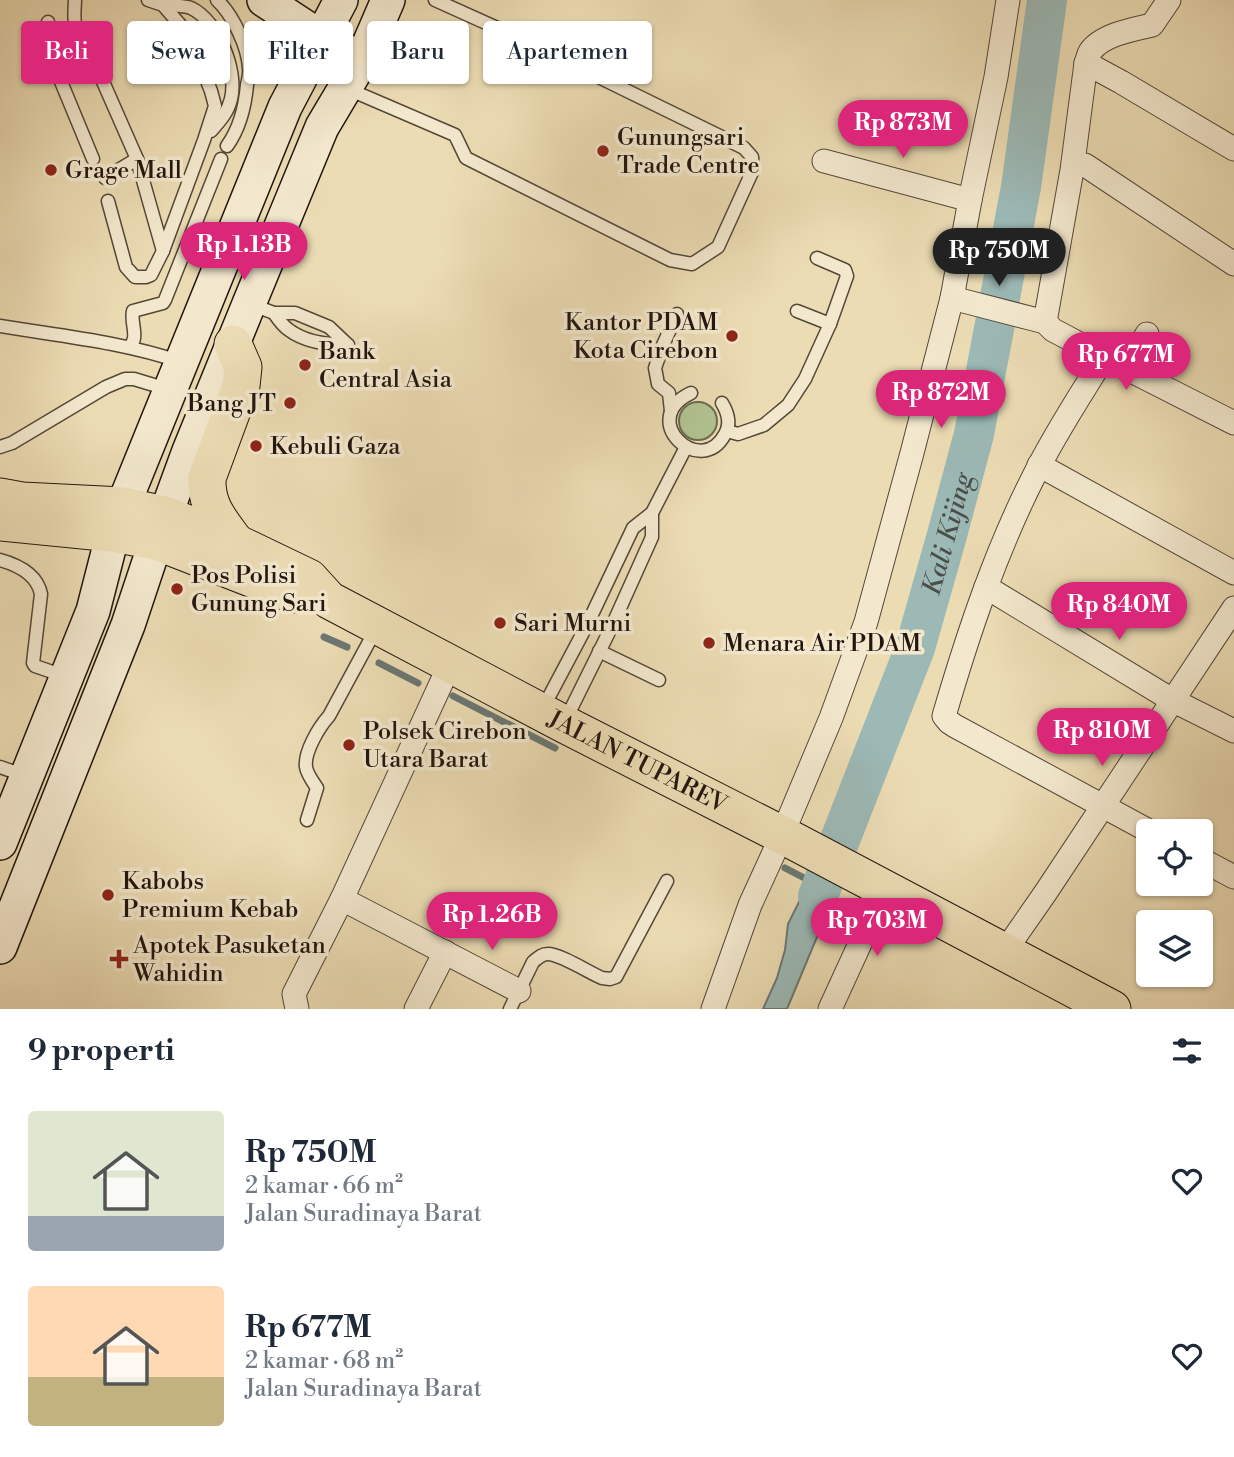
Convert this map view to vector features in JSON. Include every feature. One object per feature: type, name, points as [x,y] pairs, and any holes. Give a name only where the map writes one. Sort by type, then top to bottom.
[{"type":"main road","points":[[264,0],[296,21]]},
{"type":"main road","points":[[330,21],[341,0]]},
{"type":"main road","points":[[0,947],[128,625],[189,451],[233,344],[262,308],[322,127],[363,58],[388,0]]},
{"type":"main road","points":[[353,53],[363,58]]},
{"type":"main road","points":[[0,843],[13,771],[66,677],[93,611],[118,520],[285,107],[297,84]]},
{"type":"main road","points":[[233,344],[243,367],[241,386],[207,478],[206,492],[211,508],[236,543]]},
{"type":"main road","points":[[0,497],[160,528],[304,598],[329,600]]},
{"type":"main road","points":[[0,522],[118,520]]},
{"type":"main road","name":"JALAN TUPAREV","points":[[160,528],[236,543],[309,578],[329,600],[1112,1009]]},
{"type":"street","points":[[713,1009],[750,905],[787,837],[866,622],[954,299],[1008,0]]},
{"type":"street","points":[[1038,321],[1072,170],[1086,63],[1090,52],[1101,40],[1152,25],[1169,0]]},
{"type":"street","points":[[1086,63],[1234,149]]},
{"type":"street","points":[[824,161],[970,201]]},
{"type":"street","points":[[1085,165],[1234,264]]},
{"type":"street","points":[[954,299],[1038,321],[1234,423]]},
{"type":"street","points":[[1127,368],[1147,334]]},
{"type":"street","points":[[1104,357],[1039,466],[1003,542],[965,646],[944,716],[956,726],[1136,824]]},
{"type":"street","points":[[1039,466],[1234,573]]},
{"type":"street","points":[[986,587],[1172,700],[1234,731]]},
{"type":"street","points":[[1005,951],[1234,608]]},
{"type":"street","points":[[297,1009],[294,994],[342,899],[450,664]]},
{"type":"street","points":[[1213,866],[1234,877]]},
{"type":"street","points":[[830,1009],[881,887]]},
{"type":"street","points":[[342,899],[445,952],[514,1000]]},
{"type":"street","points":[[416,1009],[445,952]]},
{"type":"lane","points":[[75,0],[75,27],[86,43],[137,159],[163,251]]},
{"type":"lane","points":[[148,0],[163,5],[190,8],[211,24],[226,51],[232,96],[226,114],[204,140]]},
{"type":"lane","points":[[217,0],[241,34],[250,68],[244,109],[227,146]]},
{"type":"lane","points":[[344,87],[455,135],[466,158],[670,260],[692,264],[718,247],[753,170],[752,157],[744,148],[435,0]]},
{"type":"lane","points":[[108,201],[126,267],[135,276],[150,275],[163,251],[215,106],[188,35],[163,5]]},
{"type":"lane","points":[[63,84],[93,159]]},
{"type":"lane","points":[[105,178],[137,159]]},
{"type":"lane","points":[[129,347],[135,338],[133,311],[166,300],[221,159]]},
{"type":"lane","points":[[727,431],[738,434],[764,425],[788,405],[805,379],[830,324],[847,276],[845,270],[817,258]]},
{"type":"lane","points":[[262,308],[295,313],[329,327],[348,345],[323,344],[288,330],[262,308]]},
{"type":"lane","points":[[797,311],[830,324]]},
{"type":"lane","points":[[671,411],[669,393],[658,384],[655,368],[677,314]]},
{"type":"lane","points":[[0,326],[159,354],[177,376]]},
{"type":"lane","points":[[0,447],[12,443],[106,387],[125,379],[177,376]]},
{"type":"lane","points":[[691,393],[676,403],[669,419],[673,436],[679,443],[694,450],[710,448],[717,444],[727,431],[729,422],[722,403]]},
{"type":"lane","points":[[553,718],[587,625],[633,528],[652,513],[686,447]]},
{"type":"lane","points":[[553,718],[599,651],[652,537],[652,513]]},
{"type":"lane","points":[[0,560],[29,574],[40,587],[33,663],[66,677]]},
{"type":"lane","points":[[307,820],[317,788],[306,768],[307,755],[378,625]]},
{"type":"lane","points":[[599,651],[659,680]]},
{"type":"lane","points":[[514,1000],[533,962],[547,954],[602,978],[617,977],[667,881]]},
{"type":"green space","points":[[698,402],[711,408],[717,421],[711,434],[698,440],[685,434],[679,421],[685,408]]},
{"type":"water","points":[[822,855],[845,870],[787,1009],[763,1009],[777,978],[785,950],[788,924],[800,900],[808,870]]},
{"type":"waterway","name":"Kali Kijing","points":[[818,896],[915,648],[974,434],[1021,187],[1047,0]]},
{"type":"waterway","points":[[324,637],[347,647]]},
{"type":"waterway","points":[[379,663],[418,683]]},
{"type":"waterway","points":[[453,696],[555,748]]},
{"type":"waterway","points":[[785,868],[812,882]]},
{"type":"place","name":"Gunungsari Trade Centre","points":[[603,151]]},
{"type":"place","name":"Grage Mall","points":[[51,170]]},
{"type":"place","name":"Kantor PDAM Kota Cirebon","points":[[732,336]]},
{"type":"place","name":"Bank Central Asia","points":[[305,365]]},
{"type":"place","name":"Bang JT","points":[[290,403]]},
{"type":"place","name":"Kebuli Gaza","points":[[256,446]]},
{"type":"place","name":"Pos Polisi Gunung Sari","points":[[177,589]]},
{"type":"place","name":"Sari Murni","points":[[500,623]]},
{"type":"place","name":"Menara Air PDAM","points":[[709,643]]},
{"type":"place","name":"Polsek Cirebon Utara Barat","points":[[349,745]]},
{"type":"place","name":"Kabobs Premium Kebab","points":[[108,895]]},
{"type":"place","name":"Apotek Pasuketan Wahidin","points":[[119,959]]}]
